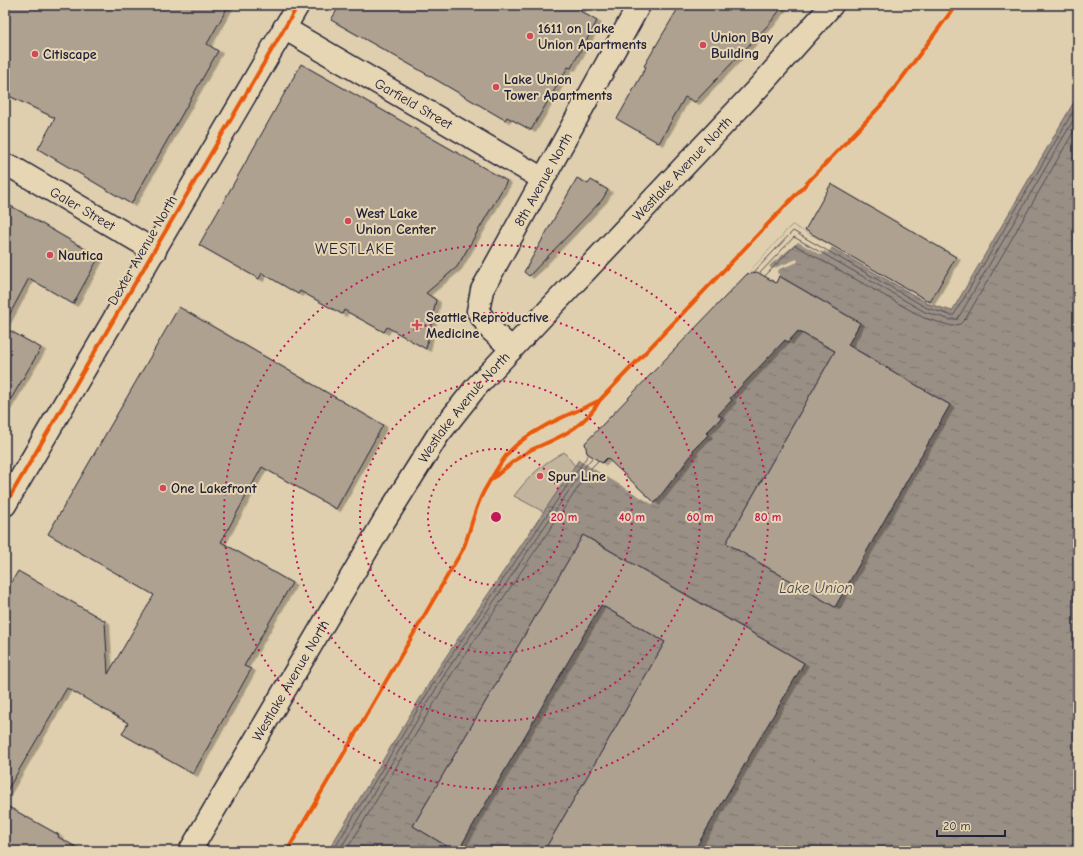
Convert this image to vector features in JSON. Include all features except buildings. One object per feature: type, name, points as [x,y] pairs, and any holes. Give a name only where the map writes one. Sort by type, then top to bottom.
[{"type":"main road","name":"Dexter Avenue North","points":[[5,505],[298,5]]},
{"type":"main road","name":"8th Avenue North","points":[[512,349],[490,329],[478,311],[482,290],[639,5]]},
{"type":"main road","name":"Westlake Avenue North","points":[[190,851],[384,521],[438,435],[476,387],[758,88],[832,5]]},
{"type":"main road","name":"Garfield Street","points":[[284,28],[543,179]]},
{"type":"main road","name":"Galer Street","points":[[12,167],[155,251]]},
{"type":"shaded area","points":[[564,452],[575,466],[544,512],[514,496],[536,471]]},
{"type":"water","name":"Lake Union","points":[[1078,95],[1078,851],[328,851],[439,667],[580,458],[792,225],[929,304],[952,311]]},
{"type":"pier","points":[[792,225],[832,247],[828,253],[824,251],[821,255],[798,242],[769,266],[772,269],[797,259],[798,262],[779,269],[779,276],[776,283],[757,272],[747,274]]},
{"type":"pier","points":[[586,449],[587,453],[602,463],[607,458],[655,503],[652,504],[577,459]]},
{"type":"cycle path","points":[[5,505],[298,5]]},
{"type":"cycle path","points":[[490,481],[524,454],[563,435],[586,417],[600,400],[885,101],[956,5]]},
{"type":"cycle path","points":[[287,851],[463,549],[481,498],[501,463],[513,448],[532,433],[598,401]]},
{"type":"place","name":"1611 on Lake Union Apartments","points":[[530,36]]},
{"type":"place","name":"Union Bay Building","points":[[703,45]]},
{"type":"place","name":"Citiscape","points":[[35,54]]},
{"type":"place","name":"Lake Union Tower Apartments","points":[[496,87]]},
{"type":"place","name":"West Lake Union Center","points":[[348,221]]},
{"type":"place","name":"Nautica","points":[[50,255]]},
{"type":"place","name":"Seattle Reproductive Medicine","points":[[417,325]]},
{"type":"place","name":"Spur Line","points":[[540,476]]},
{"type":"place","name":"One Lakefront","points":[[163,488]]},
{"type":"district","name":"WESTLAKE","points":[[355,249]]}]
